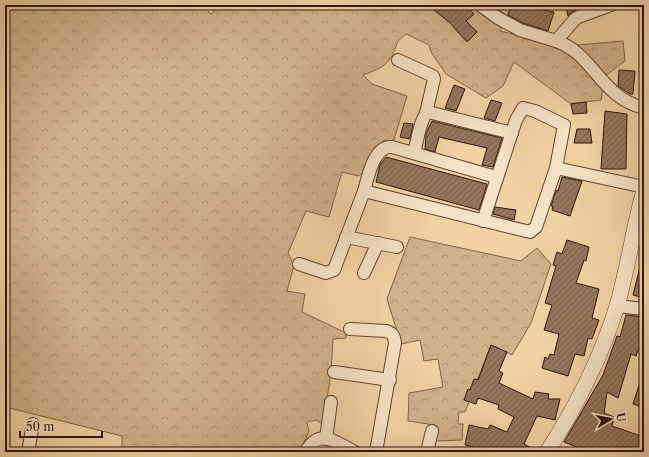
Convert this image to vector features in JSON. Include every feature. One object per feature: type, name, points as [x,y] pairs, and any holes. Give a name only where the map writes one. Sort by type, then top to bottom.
[{"type":"street","points":[[480,5],[498,18],[520,30],[567,44],[624,102],[644,108]]},
{"type":"street","points":[[556,41],[576,18],[611,5]]},
{"type":"street","points":[[398,60],[433,76],[434,79],[414,153]]},
{"type":"street","points":[[364,191],[483,221],[532,231],[539,221],[556,168],[564,128],[563,124],[524,108],[521,109],[496,177],[483,221]]},
{"type":"street","points":[[426,113],[430,112],[512,133]]},
{"type":"street","points":[[299,264],[326,273],[332,272],[336,268],[370,172],[383,148],[392,147],[496,177]]},
{"type":"street","points":[[556,168],[644,187]]},
{"type":"street","points":[[547,452],[570,417],[588,380],[617,306],[634,226],[644,190]]},
{"type":"street","points":[[346,237],[398,247]]},
{"type":"street","points":[[364,274],[378,243]]},
{"type":"street","points":[[617,306],[644,309]]},
{"type":"street","points":[[350,329],[386,331],[393,335],[395,344],[390,380],[376,452]]},
{"type":"street","points":[[334,372],[390,380]]},
{"type":"street","points":[[326,439],[331,402]]},
{"type":"street","points":[[28,452],[33,424]]},
{"type":"street","points":[[427,452],[432,431]]},
{"type":"street","points":[[306,452],[314,440],[320,438],[326,439],[355,452]]},
{"type":"green space","points":[[5,5],[204,5],[211,14],[220,5],[513,5],[500,31],[549,43],[578,45],[623,41],[625,61],[605,76],[601,100],[571,104],[514,62],[503,86],[486,98],[446,74],[431,52],[429,45],[406,34],[399,41],[385,65],[363,75],[372,84],[407,96],[393,143],[384,140],[367,171],[358,176],[342,172],[329,217],[306,211],[288,253],[294,265],[287,291],[305,294],[302,312],[346,333],[346,338],[333,339],[331,373],[323,424],[316,420],[307,422],[309,431],[300,452],[122,452],[122,436],[5,407]]},
{"type":"green space","points":[[410,237],[521,261],[537,248],[551,264],[531,323],[512,355],[491,345],[465,412],[459,412],[458,424],[463,424],[462,440],[436,441],[435,425],[408,421],[409,393],[443,387],[438,359],[424,361],[420,340],[401,344],[387,299]]},
{"type":"building","points":[[428,5],[463,5],[465,8],[467,6],[474,14],[466,21],[477,32],[467,42],[449,22]]},
{"type":"building","points":[[511,5],[529,5],[529,7],[554,12],[548,31],[523,23],[508,15]]},
{"type":"building","points":[[583,5],[584,7],[573,11],[568,16],[566,7]]},
{"type":"building","points":[[619,70],[635,71],[633,94],[630,94],[618,86]]},
{"type":"building","points":[[454,85],[465,89],[456,111],[445,108]]},
{"type":"building","points":[[491,100],[502,103],[495,121],[484,118]]},
{"type":"building","points":[[586,102],[587,113],[573,114],[571,104]]},
{"type":"building","points":[[605,111],[627,114],[626,169],[601,169]]},
{"type":"building","points":[[432,121],[502,138],[493,167],[482,165],[487,148],[439,137],[435,152],[425,149],[426,133]]},
{"type":"building","points":[[404,123],[413,124],[410,139],[400,137]]},
{"type":"building","points":[[577,129],[590,129],[592,143],[574,143]]},
{"type":"building","points":[[386,157],[487,184],[479,210],[376,182],[380,165]]},
{"type":"building","points":[[562,177],[582,181],[570,216],[552,210],[553,206],[551,206],[556,190],[558,191]]},
{"type":"building","points":[[495,207],[516,210],[514,220],[493,214]]},
{"type":"building","points":[[567,240],[589,247],[586,261],[584,260],[576,283],[599,289],[592,318],[599,320],[592,339],[588,338],[584,356],[575,354],[568,376],[542,368],[545,357],[548,359],[550,354],[554,355],[559,334],[544,330],[552,305],[545,303],[556,266],[553,265],[557,252],[562,254]]},
{"type":"building","points":[[641,263],[644,264],[644,298],[633,295]]},
{"type":"building","points":[[626,315],[644,317],[640,335],[644,336],[644,346],[640,345],[636,356],[631,354],[618,398],[607,392],[604,413],[614,417],[612,426],[641,436],[639,451],[615,447],[614,452],[600,452],[590,449],[589,452],[564,442],[603,375],[617,336],[620,337]]},
{"type":"building","points":[[491,345],[507,352],[499,371],[503,373],[499,383],[533,399],[535,392],[549,394],[548,399],[560,399],[555,420],[537,416],[524,444],[538,452],[488,452],[470,448],[470,446],[465,445],[469,425],[488,429],[490,425],[507,432],[514,417],[498,409],[499,405],[478,398],[476,404],[464,400],[474,379],[478,380]]},
{"type":"building","points":[[642,376],[644,377],[644,408],[633,404]]}]
